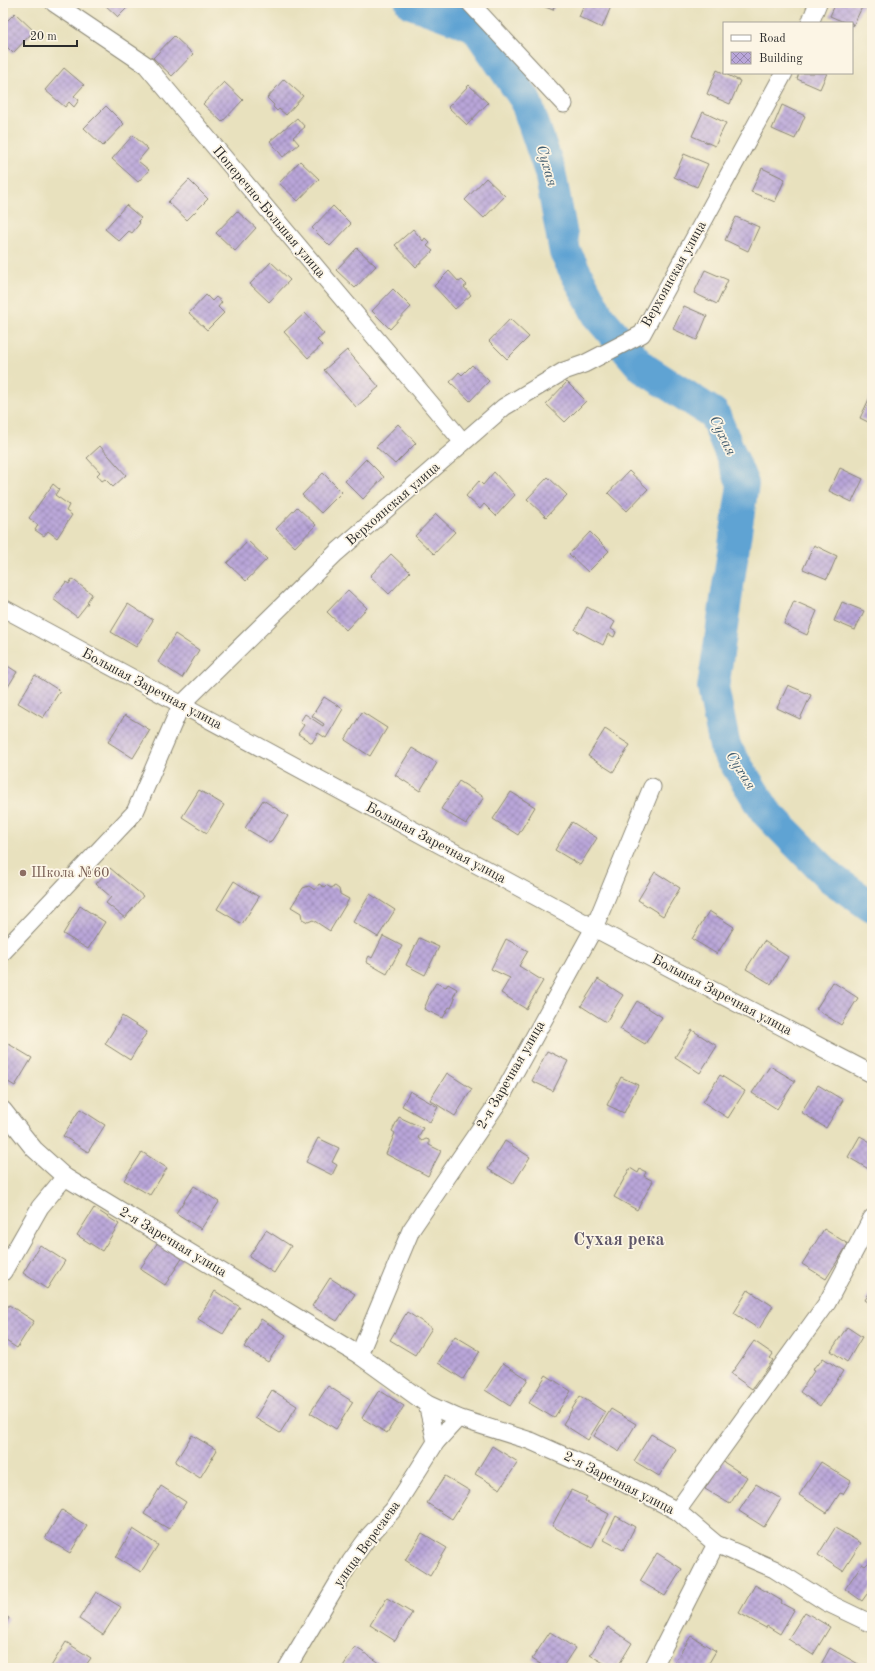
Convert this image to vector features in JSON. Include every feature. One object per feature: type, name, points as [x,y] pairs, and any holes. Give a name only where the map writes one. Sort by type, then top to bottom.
[{"type":"street","name":"Поперечно-Большая улица","points":[[54,3],[146,66],[463,442]]},
{"type":"street","points":[[470,3],[564,104]]},
{"type":"street","points":[[810,22],[818,3]]},
{"type":"street","name":"Верхоянская улица","points":[[3,952],[135,812],[181,704],[336,553],[504,407],[564,371],[584,364],[642,334],[783,74]]},
{"type":"street","name":"Большая Заречная улица","points":[[3,608],[594,928],[872,1074]]},
{"type":"street","name":"2-я Заречная улица","points":[[359,1355],[411,1230],[499,1101],[594,928],[652,788]]},
{"type":"street","name":"2-я Заречная улица","points":[[3,1110],[34,1149],[65,1177],[359,1355],[428,1404],[458,1418],[531,1441],[616,1479],[677,1511],[716,1544],[774,1569],[826,1602],[872,1624]]},
{"type":"street","points":[[3,1272],[40,1207],[65,1177]]},
{"type":"street","points":[[677,1511],[827,1303],[872,1218]]},
{"type":"street","points":[[428,1404],[436,1442]]},
{"type":"street","name":"улица Вересаева","points":[[287,1668],[351,1561],[369,1536],[393,1510],[436,1442],[458,1418]]},
{"type":"street","points":[[653,1668],[716,1544]]},
{"type":"building","points":[[103,3],[132,3],[118,17]]},
{"type":"building","points":[[535,3],[555,3],[553,10]]},
{"type":"building","points":[[585,3],[612,4],[602,28],[579,17]]},
{"type":"building","points":[[836,3],[864,3],[853,26],[853,22],[844,22],[830,16]]},
{"type":"building","points":[[15,13],[34,31],[13,53],[3,43],[3,25]]},
{"type":"building","points":[[174,36],[193,54],[172,76],[153,58]]},
{"type":"building","points":[[64,68],[84,85],[74,96],[79,100],[74,107],[69,102],[65,107],[45,90]]},
{"type":"building","points":[[717,70],[740,81],[730,104],[707,94]]},
{"type":"building","points":[[799,74],[827,74],[820,89],[797,79]]},
{"type":"building","points":[[284,79],[303,96],[286,115],[279,109],[277,111],[273,107],[274,105],[267,98]]},
{"type":"building","points":[[224,82],[243,100],[222,122],[203,104]]},
{"type":"building","points":[[469,85],[488,103],[467,125],[448,107]]},
{"type":"building","points":[[782,105],[805,116],[795,139],[772,129]]},
{"type":"building","points":[[106,106],[124,124],[103,146],[84,128]]},
{"type":"building","points":[[703,112],[726,123],[715,146],[692,136]]},
{"type":"building","points":[[297,118],[305,127],[293,137],[299,144],[283,157],[270,141]]},
{"type":"building","points":[[133,135],[148,149],[138,161],[149,170],[138,182],[112,159]]},
{"type":"building","points":[[684,154],[708,164],[697,187],[674,177]]},
{"type":"building","points":[[300,161],[319,179],[298,201],[279,183]]},
{"type":"building","points":[[762,168],[785,179],[775,202],[751,192]]},
{"type":"building","points":[[486,178],[505,196],[484,218],[465,200]]},
{"type":"building","points":[[189,180],[208,199],[187,220],[168,202]]},
{"type":"building","points":[[126,205],[141,218],[138,221],[140,223],[132,233],[129,231],[119,241],[105,229]]},
{"type":"building","points":[[333,206],[351,224],[330,246],[312,228]]},
{"type":"building","points":[[237,211],[256,228],[235,251],[216,233]]},
{"type":"building","points":[[736,217],[759,227],[748,251],[725,240]]},
{"type":"building","points":[[413,229],[423,241],[425,238],[430,243],[427,246],[433,251],[416,267],[395,245]]},
{"type":"building","points":[[357,248],[376,266],[355,288],[336,270]]},
{"type":"building","points":[[271,262],[290,280],[269,302],[250,284]]},
{"type":"building","points":[[705,270],[728,280],[717,304],[694,293]]},
{"type":"building","points":[[449,271],[459,282],[462,280],[467,285],[464,287],[471,295],[455,309],[434,286]]},
{"type":"building","points":[[393,289],[411,307],[390,329],[372,311]]},
{"type":"building","points":[[206,295],[212,301],[216,297],[222,302],[218,307],[224,313],[207,330],[189,313]]},
{"type":"building","points":[[684,306],[707,316],[697,340],[673,329]]},
{"type":"building","points":[[305,313],[324,334],[317,340],[322,345],[308,358],[284,332]]},
{"type":"building","points":[[510,319],[529,337],[507,359],[489,341]]},
{"type":"building","points":[[347,350],[379,387],[356,407],[324,370]]},
{"type":"building","points":[[472,365],[489,381],[470,401],[450,382],[459,372],[462,375]]},
{"type":"building","points":[[567,382],[586,401],[565,422],[546,404]]},
{"type":"building","points":[[872,395],[872,424],[860,418]]},
{"type":"building","points":[[398,424],[416,443],[395,464],[376,447]]},
{"type":"building","points":[[100,446],[126,475],[113,487],[105,479],[102,481],[97,475],[100,472],[87,458]]},
{"type":"building","points":[[366,459],[384,477],[363,499],[345,481]]},
{"type":"building","points":[[840,468],[863,479],[852,502],[829,491]]},
{"type":"building","points":[[629,471],[648,489],[627,511],[608,493]]},
{"type":"building","points":[[494,472],[515,495],[496,516],[484,504],[480,509],[466,496],[479,481],[483,485]]},
{"type":"building","points":[[323,473],[342,492],[321,513],[302,495]]},
{"type":"building","points":[[548,477],[567,495],[546,517],[527,499]]},
{"type":"building","points":[[53,484],[59,489],[55,495],[69,505],[66,511],[72,515],[57,538],[48,531],[44,536],[35,530],[38,525],[29,518]]},
{"type":"building","points":[[297,507],[316,525],[295,547],[276,529]]},
{"type":"building","points":[[436,514],[455,532],[434,554],[415,536]]},
{"type":"building","points":[[590,532],[609,551],[588,572],[569,554]]},
{"type":"building","points":[[248,541],[267,559],[246,581],[227,563]]},
{"type":"building","points":[[814,545],[837,556],[827,579],[803,569]]},
{"type":"building","points":[[391,554],[410,572],[389,594],[370,576]]},
{"type":"building","points":[[72,579],[92,594],[87,602],[88,603],[77,617],[53,599],[66,582],[69,584]]},
{"type":"building","points":[[348,590],[367,608],[346,630],[327,612]]},
{"type":"building","points":[[794,601],[817,611],[807,635],[784,624]]},
{"type":"building","points":[[842,602],[864,611],[855,630],[834,621]]},
{"type":"building","points":[[128,604],[153,620],[136,647],[111,632]]},
{"type":"building","points":[[587,607],[615,622],[611,629],[616,632],[614,637],[608,634],[603,645],[575,630]]},
{"type":"building","points":[[175,634],[199,650],[182,678],[158,662]]},
{"type":"building","points":[[3,663],[17,672],[3,695]]},
{"type":"building","points":[[35,675],[60,691],[43,718],[18,703]]},
{"type":"building","points":[[788,685],[811,695],[800,719],[777,708]]},
{"type":"building","points":[[324,697],[343,709],[326,738],[318,733],[312,743],[298,734],[304,725],[300,722],[305,714],[323,726],[324,724],[312,716]]},
{"type":"building","points":[[362,712],[387,728],[370,756],[345,740]]},
{"type":"building","points":[[125,715],[150,730],[133,758],[108,742]]},
{"type":"building","points":[[605,729],[630,745],[613,772],[588,756]]},
{"type":"building","points":[[412,748],[437,763],[420,791],[395,775]]},
{"type":"building","points":[[459,781],[484,797],[466,824],[441,809]]},
{"type":"building","points":[[199,790],[224,805],[207,833],[182,817]]},
{"type":"building","points":[[511,792],[535,807],[518,835],[493,819]]},
{"type":"building","points":[[263,800],[288,816],[270,843],[245,828]]},
{"type":"building","points":[[572,822],[597,838],[580,865],[555,850]]},
{"type":"building","points":[[110,868],[143,896],[125,918],[106,903],[111,897],[96,884]]},
{"type":"building","points":[[655,872],[680,888],[663,916],[638,900]]},
{"type":"building","points":[[234,881],[259,897],[242,924],[217,909]]},
{"type":"building","points":[[319,884],[324,887],[326,885],[331,888],[335,886],[339,889],[340,894],[349,899],[330,931],[313,920],[308,922],[302,919],[301,913],[291,907],[303,888],[309,886],[315,890]]},
{"type":"building","points":[[370,894],[395,910],[378,937],[353,922]]},
{"type":"building","points":[[80,906],[105,922],[88,949],[63,934]]},
{"type":"building","points":[[709,911],[734,927],[717,954],[692,939]]},
{"type":"building","points":[[383,936],[402,946],[387,974],[366,962],[369,956],[372,958]]},
{"type":"building","points":[[419,938],[439,947],[425,975],[406,965]]},
{"type":"building","points":[[506,939],[528,951],[519,966],[543,981],[526,1009],[501,993],[510,978],[491,969]]},
{"type":"building","points":[[764,941],[788,957],[771,984],[746,969]]},
{"type":"building","points":[[598,979],[623,995],[606,1022],[581,1006]]},
{"type":"building","points":[[833,982],[858,998],[841,1025],[816,1009]]},
{"type":"building","points":[[436,983],[446,987],[448,984],[457,989],[451,1008],[449,1007],[443,1018],[424,1009],[429,997],[428,996]]},
{"type":"building","points":[[637,1001],[662,1017],[645,1044],[620,1029]]},
{"type":"building","points":[[122,1016],[147,1032],[130,1060],[105,1044]]},
{"type":"building","points":[[692,1030],[717,1046],[700,1073],[675,1057]]},
{"type":"building","points":[[7,1043],[32,1058],[15,1086],[3,1079],[3,1049]]},
{"type":"building","points":[[547,1051],[568,1061],[553,1091],[532,1081]]},
{"type":"building","points":[[770,1066],[795,1081],[777,1109],[752,1093]]},
{"type":"building","points":[[447,1073],[472,1089],[455,1116],[430,1100]]},
{"type":"building","points":[[720,1075],[745,1091],[728,1118],[703,1102]]},
{"type":"building","points":[[621,1077],[638,1085],[624,1113],[607,1105]]},
{"type":"building","points":[[818,1085],[843,1100],[826,1128],[801,1112]]},
{"type":"building","points":[[410,1091],[438,1107],[430,1122],[402,1106]]},
{"type":"building","points":[[80,1109],[105,1125],[88,1152],[63,1136]]},
{"type":"building","points":[[399,1117],[423,1128],[418,1138],[422,1141],[426,1139],[429,1140],[429,1145],[441,1151],[428,1176],[386,1154],[395,1133],[392,1131]]},
{"type":"building","points":[[860,1136],[872,1143],[872,1171],[848,1157]]},
{"type":"building","points":[[318,1138],[339,1148],[332,1162],[337,1165],[332,1175],[306,1162]]},
{"type":"building","points":[[505,1141],[530,1157],[513,1184],[488,1169]]},
{"type":"building","points":[[142,1152],[167,1168],[150,1195],[124,1180]]},
{"type":"building","points":[[630,1168],[638,1173],[640,1169],[646,1172],[644,1176],[653,1181],[637,1210],[614,1197]]},
{"type":"building","points":[[194,1186],[219,1202],[201,1229],[176,1213]]},
{"type":"building","points":[[94,1208],[119,1224],[102,1251],[77,1235]]},
{"type":"building","points":[[824,1229],[848,1244],[826,1279],[802,1264]]},
{"type":"building","points":[[266,1230],[291,1246],[274,1273],[249,1257]]},
{"type":"building","points":[[158,1242],[183,1257],[165,1285],[140,1269]]},
{"type":"building","points":[[40,1245],[65,1261],[47,1289],[23,1273]]},
{"type":"building","points":[[330,1278],[355,1294],[337,1321],[312,1306]]},
{"type":"building","points":[[872,1289],[872,1305],[865,1300]]},
{"type":"building","points":[[748,1290],[773,1306],[759,1329],[734,1313]]},
{"type":"building","points":[[215,1291],[240,1307],[223,1334],[198,1319]]},
{"type":"building","points":[[9,1305],[34,1321],[17,1348],[3,1339],[3,1315]]},
{"type":"building","points":[[407,1312],[432,1328],[415,1355],[390,1340]]},
{"type":"building","points":[[261,1319],[286,1335],[268,1362],[244,1347]]},
{"type":"building","points":[[847,1327],[862,1337],[847,1362],[831,1351]]},
{"type":"building","points":[[455,1336],[480,1351],[463,1379],[438,1363]]},
{"type":"building","points":[[754,1341],[773,1354],[770,1358],[773,1360],[752,1389],[731,1374]]},
{"type":"building","points":[[823,1358],[843,1371],[820,1406],[800,1392],[814,1371],[812,1370]]},
{"type":"building","points":[[503,1363],[528,1379],[510,1406],[485,1390]]},
{"type":"building","points":[[546,1375],[571,1391],[554,1418],[529,1403]]},
{"type":"building","points":[[328,1386],[353,1402],[336,1429],[310,1413]]},
{"type":"building","points":[[272,1390],[297,1406],[280,1433],[255,1418]]},
{"type":"building","points":[[379,1390],[404,1406],[387,1433],[362,1418]]},
{"type":"building","points":[[580,1396],[605,1412],[588,1440],[563,1424]]},
{"type":"building","points":[[611,1409],[636,1424],[619,1452],[594,1436]]},
{"type":"building","points":[[651,1434],[676,1449],[659,1476],[634,1461]]},
{"type":"building","points":[[192,1435],[217,1450],[200,1478],[175,1462]]},
{"type":"building","points":[[492,1446],[518,1462],[500,1489],[475,1474]]},
{"type":"building","points":[[722,1461],[747,1477],[730,1504],[705,1489]]},
{"type":"building","points":[[821,1462],[851,1481],[843,1494],[840,1493],[827,1513],[799,1495]]},
{"type":"building","points":[[445,1476],[470,1491],[452,1519],[427,1503]]},
{"type":"building","points":[[756,1484],[781,1499],[764,1527],[739,1511]]},
{"type":"building","points":[[161,1486],[186,1502],[169,1529],[144,1514]]},
{"type":"building","points":[[571,1490],[587,1497],[585,1501],[609,1514],[592,1548],[552,1526]]},
{"type":"building","points":[[62,1510],[87,1526],[70,1553],[45,1538]]},
{"type":"building","points":[[616,1516],[635,1527],[623,1550],[604,1540]]},
{"type":"building","points":[[835,1528],[861,1543],[843,1571],[818,1555]]},
{"type":"building","points":[[133,1529],[158,1545],[141,1572],[116,1557]]},
{"type":"building","points":[[422,1533],[447,1548],[430,1576],[405,1560]]},
{"type":"building","points":[[657,1553],[682,1569],[665,1596],[640,1581]]},
{"type":"building","points":[[870,1561],[872,1563],[872,1587],[862,1601],[845,1589],[862,1564],[865,1566]]},
{"type":"building","points":[[755,1585],[794,1610],[780,1634],[739,1613]]},
{"type":"building","points":[[96,1592],[121,1607],[103,1635],[79,1619]]},
{"type":"building","points":[[387,1598],[412,1613],[395,1641],[370,1625]]},
{"type":"building","points":[[805,1612],[830,1627],[813,1655],[788,1639]]},
{"type":"building","points":[[3,1614],[9,1618],[3,1629]]},
{"type":"building","points":[[608,1627],[632,1643],[617,1668],[612,1668],[590,1655]]},
{"type":"building","points":[[550,1632],[575,1648],[562,1668],[547,1668],[532,1659]]},
{"type":"building","points":[[691,1636],[716,1651],[706,1668],[682,1668],[674,1663]]},
{"type":"building","points":[[66,1642],[91,1658],[84,1668],[50,1668]]},
{"type":"building","points":[[355,1647],[380,1663],[377,1668],[342,1668]]},
{"type":"building","points":[[830,1648],[862,1666],[860,1668],[819,1668]]},
{"type":"waterway","name":"Сухая","points":[[411,3],[475,26],[525,99],[550,172],[565,252],[599,317],[643,368],[714,414],[743,484],[713,688],[725,747],[766,812],[831,878],[872,907]]},
{"type":"place","name":"Школа №60","points":[[23,873]]},
{"type":"district","name":"Сухая река","points":[[619,1240]]}]
